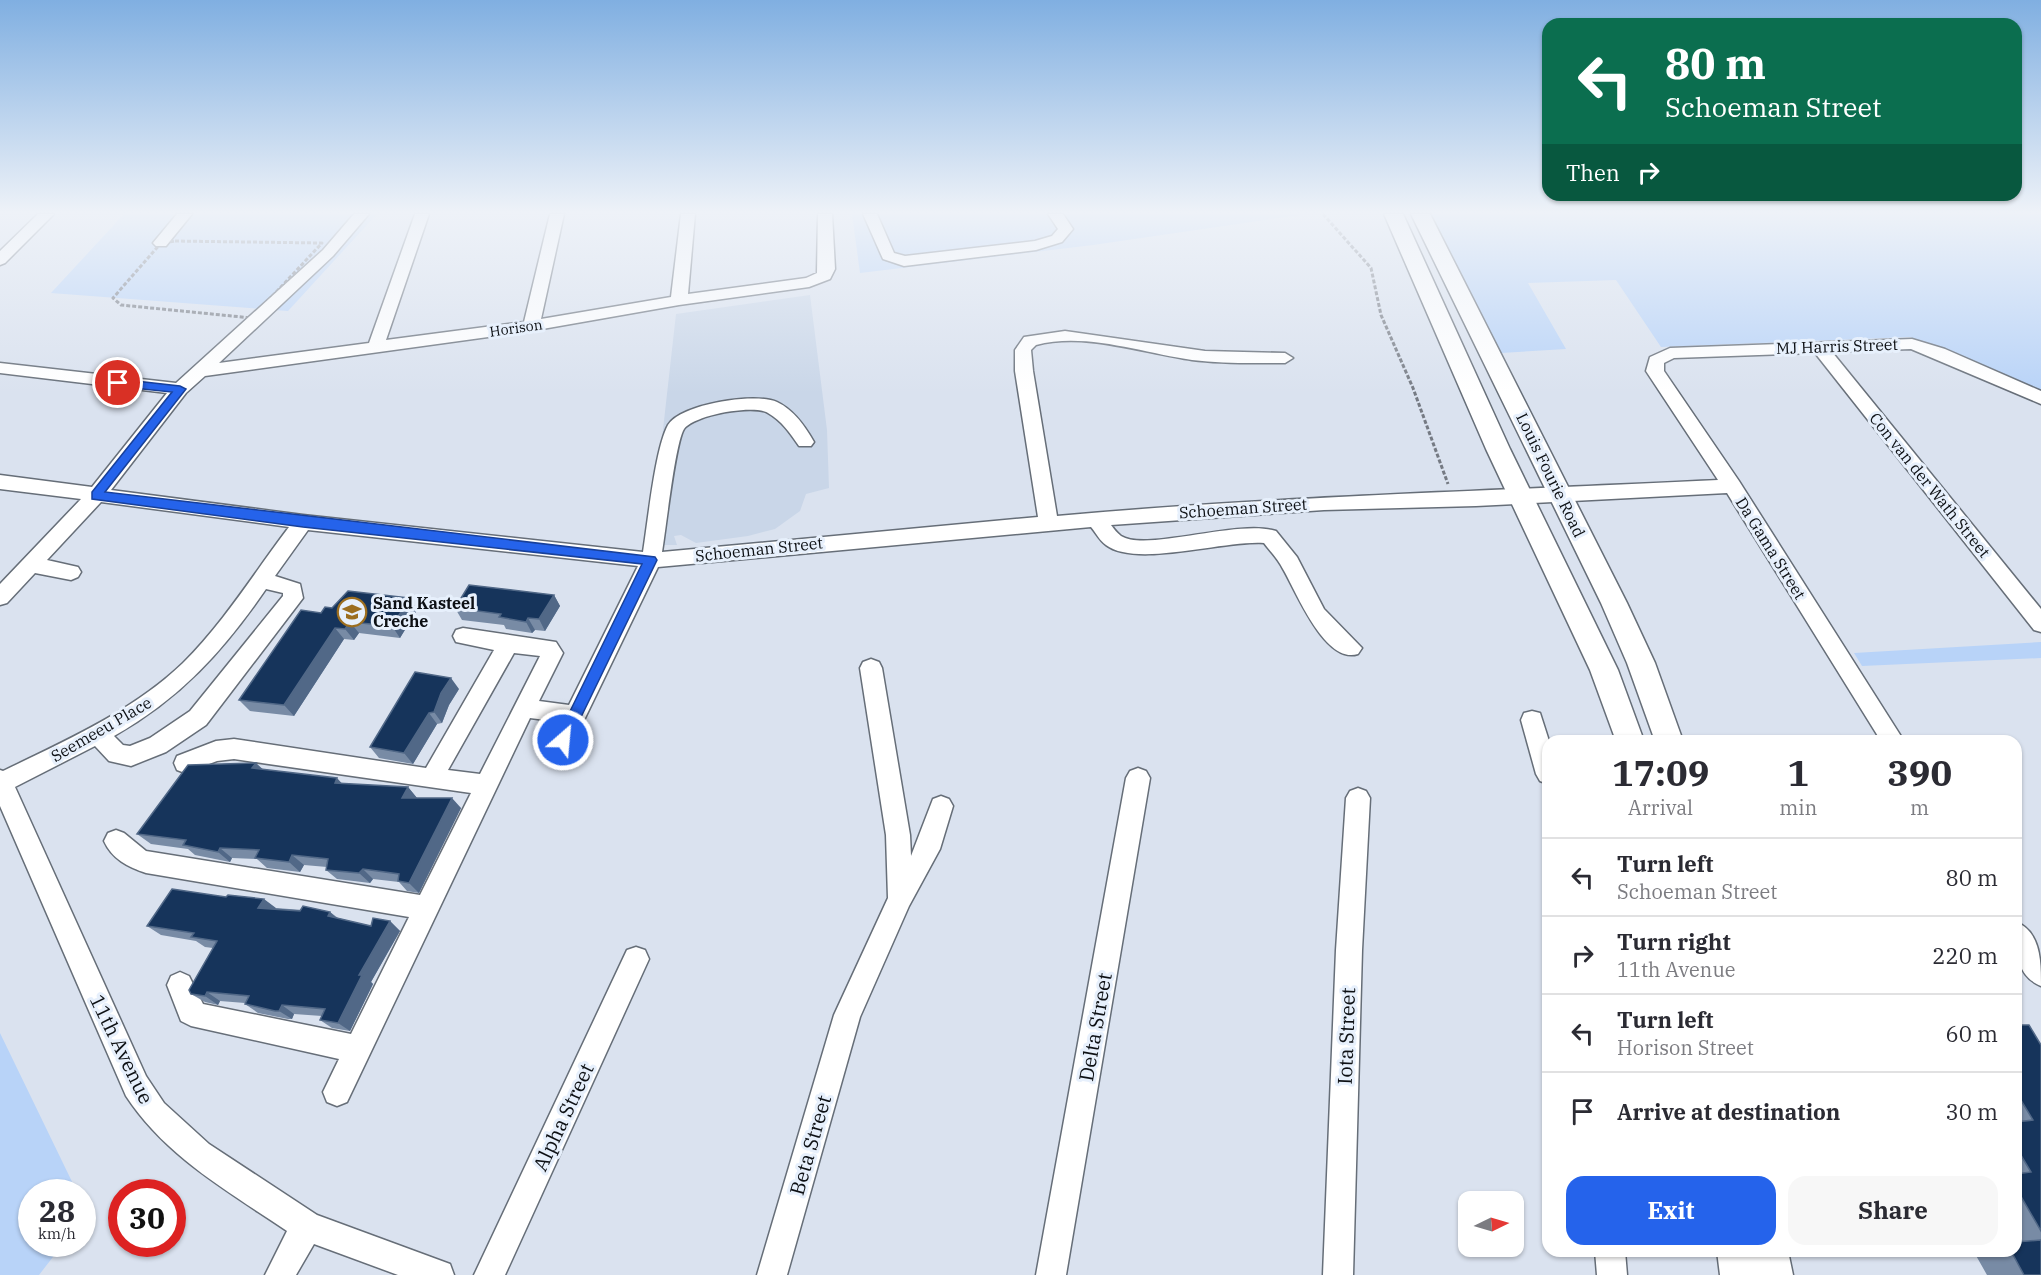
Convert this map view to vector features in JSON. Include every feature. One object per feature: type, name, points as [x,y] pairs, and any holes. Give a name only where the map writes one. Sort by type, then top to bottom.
[{"type":"main road","points":[[1420,274],[1521,496],[1604,670],[1628,735]]},
{"type":"main road","name":"Louis Fourie Road","points":[[1450,274],[1561,494],[1641,663],[1667,735]]},
{"type":"main road","points":[[1737,1257],[1740,1275]]},
{"type":"main road","points":[[1770,1257],[1773,1275]]},
{"type":"street","points":[[0,597],[96,495],[180,389],[306,274]]},
{"type":"street","points":[[375,348],[401,274]]},
{"type":"street","points":[[531,326],[543,274]]},
{"type":"street","points":[[679,300],[682,274]]},
{"type":"street","name":"Horison","points":[[199,371],[531,326],[679,300],[809,282],[824,276],[825,274]]},
{"type":"street","points":[[1049,523],[1024,371],[1023,350],[1030,341],[1051,337],[1077,338],[1195,355],[1285,358]]},
{"type":"street","name":"MJ Harris Street","points":[[1660,358],[1680,353],[1818,346],[1900,344],[1922,346],[2041,398]]},
{"type":"street","name":"Con van der Wath Street","points":[[1818,346],[2041,624]]},
{"type":"street","name":"Da Gama Street","points":[[1660,358],[1654,366],[1655,371],[1732,486],[1889,735]]},
{"type":"street","points":[[0,368],[180,389]]},
{"type":"street","points":[[563,740],[651,560],[673,433],[681,422],[719,408],[748,403],[771,406],[794,424],[806,442]]},
{"type":"street","name":"Schoeman Street","points":[[0,482],[303,522],[651,560],[1096,519],[1324,503],[1732,486]]},
{"type":"street","points":[[1096,519],[1114,541],[1125,547],[1141,549],[1214,537],[1269,536],[1290,562],[1317,614],[1329,630],[1351,648]]},
{"type":"street","name":"Seemeeu Place","points":[[0,782],[130,716],[173,684],[213,644],[303,522]]},
{"type":"street","points":[[30,565],[70,572]]},
{"type":"street","points":[[98,734],[117,754],[131,756],[158,745],[198,718],[293,598],[293,589],[288,586],[260,580]]},
{"type":"street","points":[[338,1092],[552,652],[549,648],[463,636]]},
{"type":"street","points":[[433,776],[508,644]]},
{"type":"street","points":[[871,668],[898,835],[900,898]]},
{"type":"street","points":[[524,708],[576,714]]},
{"type":"street","points":[[1532,720],[1542,754]]},
{"type":"street","points":[[185,763],[216,751],[234,749],[387,773],[433,776],[486,785]]},
{"type":"street","name":"Delta Street","points":[[1051,1275],[1138,778]]},
{"type":"street","name":"11th Avenue","points":[[0,782],[136,1086],[154,1113],[199,1154],[308,1227],[439,1275]]},
{"type":"street","name":"Iota Street","points":[[1338,1275],[1358,798]]},
{"type":"street","name":"Beta Street","points":[[772,1275],[847,1015],[900,898],[928,849],[941,806]]},
{"type":"street","points":[[116,841],[134,858],[146,862],[426,908]]},
{"type":"street","points":[[2022,943],[2041,973]]},
{"type":"street","name":"Alpha Street","points":[[489,1275],[636,959]]},
{"type":"street","points":[[180,985],[190,1012],[200,1017],[358,1049]]},
{"type":"street","points":[[280,1275],[291,1251],[308,1227]]},
{"type":"street","points":[[1610,1257],[1612,1275]]},
{"type":"path","points":[[132,274],[113,298],[121,305],[240,318],[252,318],[294,274]]},
{"type":"path","points":[[1372,274],[1381,315],[1413,388],[1454,499]]},
{"type":"shaded area","points":[[69,274],[322,274],[288,311],[51,293]]},
{"type":"shaded area","points":[[1461,274],[2041,274],[2041,393],[1910,337],[1661,347],[1616,280],[1528,283],[1566,349],[1501,353]]},
{"type":"shaded area","points":[[810,295],[827,430],[829,488],[806,494],[800,511],[775,529],[748,536],[696,543],[681,535],[674,536],[677,545],[650,545],[676,314]]},
{"type":"shaded area","points":[[2041,642],[2041,658],[1862,666],[1854,653]]},
{"type":"shaded area","points":[[0,1033],[71,1179],[18,1179],[18,1257],[53,1257],[39,1275],[0,1275]]},
{"type":"building","points":[[469,585],[554,595],[539,619],[528,618],[526,622],[499,617],[501,614],[455,608]]},
{"type":"building","points":[[348,591],[410,598],[392,626],[350,622],[345,629],[335,628],[284,705],[239,700],[301,610],[321,613],[325,607],[332,608]]},
{"type":"building","points":[[415,672],[451,678],[441,693],[434,712],[429,713],[404,753],[370,747]]},
{"type":"building","points":[[256,763],[252,768],[337,778],[335,783],[408,787],[402,798],[452,798],[409,883],[398,881],[399,874],[363,869],[359,873],[326,870],[328,859],[292,855],[289,862],[255,858],[259,850],[220,848],[218,852],[183,845],[186,840],[137,834],[188,765]]},
{"type":"building","points":[[172,889],[226,897],[228,895],[264,899],[258,908],[300,911],[303,906],[330,912],[328,916],[371,926],[373,918],[390,921],[359,975],[362,975],[338,1023],[320,1020],[325,1009],[282,1005],[279,1011],[275,1011],[245,1004],[249,996],[207,992],[205,996],[191,994],[189,990],[217,941],[191,937],[194,933],[147,926]]},
{"type":"building","points":[[2022,1025],[2029,1025],[2041,1045],[2041,1231],[2022,1198],[2022,1173],[2031,1172],[2022,1157],[2022,1121],[2033,1120],[2022,1102]]},
{"type":"building","points":[[2041,1240],[2041,1275],[2024,1275],[2014,1257],[2022,1257],[2022,1242]]},
{"type":"place","name":"Sand Kasteel Creche","points":[[352,612]]},
{"type":"route","points":[[118,383],[180,389],[96,495],[303,522],[632,560],[651,560],[563,740]]}]
